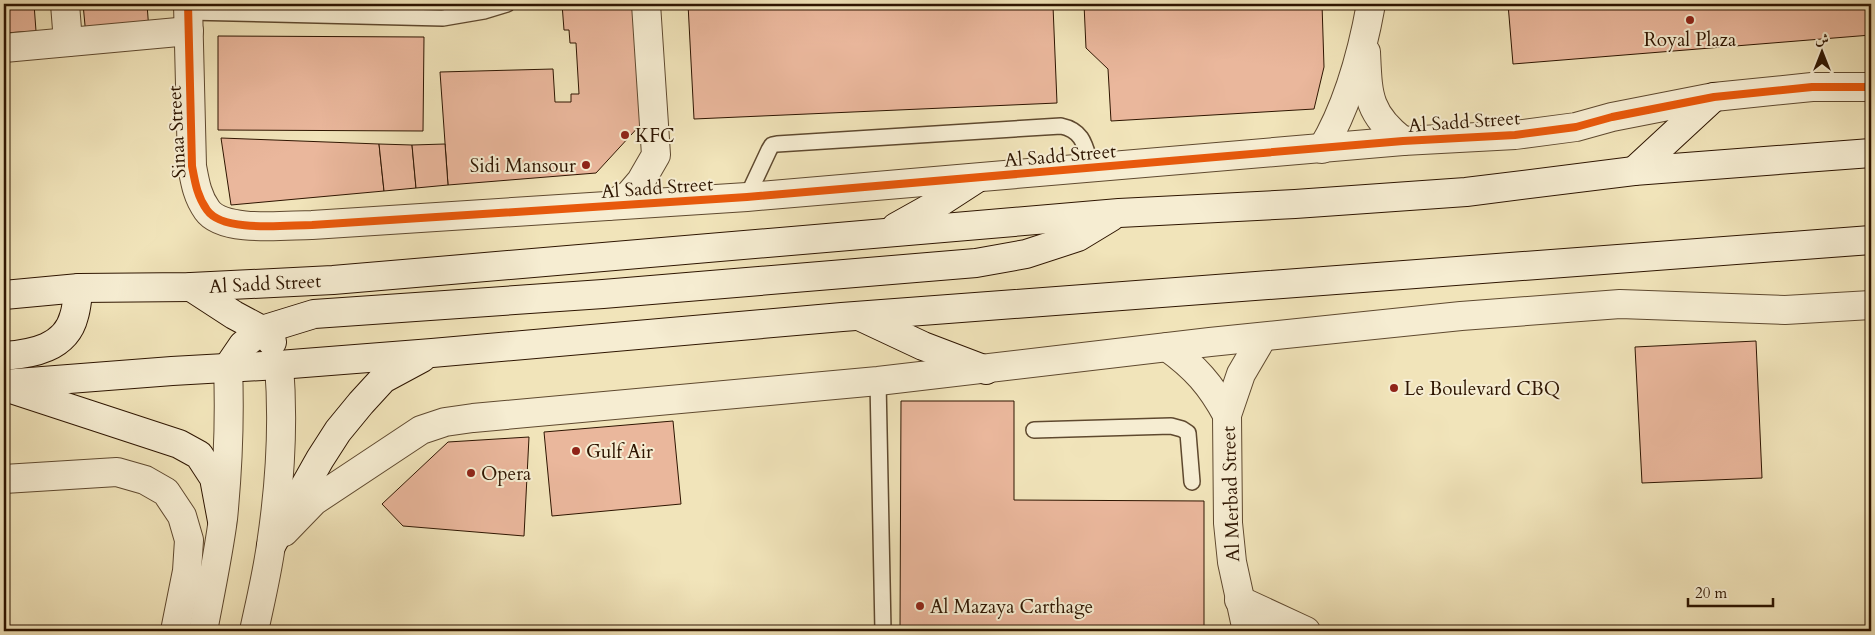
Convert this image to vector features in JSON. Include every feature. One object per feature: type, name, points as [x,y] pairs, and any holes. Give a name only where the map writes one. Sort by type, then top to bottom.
[{"type":"main road","points":[[65,4],[68,42]]},
{"type":"main road","points":[[608,206],[629,195],[641,181],[656,155],[646,4]]},
{"type":"main road","points":[[1322,149],[1343,110],[1365,35],[1371,4]]},
{"type":"main road","points":[[4,48],[68,42],[188,16]]},
{"type":"main road","name":"Sinaa Street","points":[[188,16],[192,166],[196,191],[208,212],[229,223],[248,226]]},
{"type":"main road","points":[[1365,35],[1371,102],[1378,117],[1389,130],[1403,141]]},
{"type":"main road","name":"Al Sadd Street","points":[[248,226],[312,225],[747,197],[1403,141],[1514,135],[1568,128],[1612,117],[1714,97],[1812,88],[1871,87]]},
{"type":"main road","points":[[1634,171],[1714,97]]},
{"type":"main road","name":"Al Sadd Street","points":[[4,295],[79,288],[191,286],[333,280],[1119,213],[1295,204],[1466,192],[1634,171],[1871,153]]},
{"type":"main road","points":[[886,232],[939,203],[976,178]]},
{"type":"main road","points":[[203,631],[222,521],[228,468],[230,416],[228,367],[243,345],[262,330],[314,314],[613,293],[976,263],[1026,254],[1078,236],[1119,213]]},
{"type":"main road","points":[[4,386],[228,367],[280,365],[432,353],[858,316],[1871,240]]},
{"type":"main road","points":[[191,286],[234,315],[262,330],[273,344],[280,365],[282,416],[278,490],[271,546],[254,631]]},
{"type":"main road","points":[[4,356],[25,355],[48,348],[65,335],[74,317],[79,288]]},
{"type":"main road","points":[[271,546],[314,501],[335,486],[421,430],[445,422],[986,370],[1167,347],[1461,316],[1620,304],[1785,310],[1871,305]]},
{"type":"main road","points":[[858,316],[922,346],[986,370]]},
{"type":"main road","name":"Al Merbad Street","points":[[1247,631],[1232,562],[1228,523],[1227,415],[1241,374],[1262,338]]},
{"type":"main road","name":"Al Merbad Street","points":[[1167,347],[1202,376],[1216,395],[1227,415]]},
{"type":"main road","points":[[271,546],[320,459],[338,431],[360,403],[383,379],[432,353]]},
{"type":"main road","points":[[4,386],[179,444],[199,456],[214,478],[222,521]]},
{"type":"main road","points":[[4,479],[117,472],[145,480],[166,492],[182,516],[189,540],[187,571],[175,631]]},
{"type":"main road","points":[[1239,600],[1306,631]]},
{"type":"lane","points":[[188,16],[443,18],[484,12],[507,4]]},
{"type":"lane","points":[[747,197],[769,150],[777,144],[1061,126],[1071,128],[1080,135],[1092,169]]},
{"type":"lane","points":[[878,381],[883,631]]},
{"type":"lane","points":[[1034,430],[1171,426],[1182,429],[1188,433],[1192,482]]},
{"type":"building","points":[[4,4],[34,4],[36,31],[4,33]]},
{"type":"building","points":[[83,4],[147,4],[149,31],[86,36]]},
{"type":"building","points":[[562,4],[635,4],[642,123],[596,173],[448,185],[440,72],[553,69],[555,102],[571,102],[571,94],[579,94],[576,43],[570,43],[569,30],[564,30]]},
{"type":"building","points":[[688,4],[1067,4],[1067,6],[1053,6],[1057,103],[694,119]]},
{"type":"building","points":[[1084,4],[1322,4],[1324,67],[1314,109],[1111,121],[1108,69],[1086,48]]},
{"type":"building","name":"Royal Plaza","points":[[1508,4],[1871,4],[1871,35],[1513,64]]},
{"type":"building","points":[[218,36],[424,37],[423,131],[218,130]]},
{"type":"building","points":[[221,138],[379,144],[384,191],[231,205]]},
{"type":"building","points":[[379,144],[412,145],[416,188],[384,191]]},
{"type":"building","points":[[445,144],[448,185],[416,188],[412,145]]},
{"type":"building","points":[[1756,341],[1762,478],[1642,483],[1635,347]]},
{"type":"building","points":[[901,401],[1014,401],[1014,500],[1204,501],[1204,631],[900,631]]},
{"type":"building","points":[[673,421],[681,504],[552,516],[544,432]]},
{"type":"building","name":"Opera","points":[[529,437],[524,536],[403,526],[382,504],[448,442]]},
{"type":"cycle path","points":[[188,4],[192,166],[197,189],[207,210],[215,217],[240,225],[256,226],[312,225],[747,197],[1403,141],[1515,135],[1576,127],[1612,117],[1714,97],[1812,87],[1871,87]]},
{"type":"place","name":"Royal Plaza","points":[[1690,20]]},
{"type":"place","name":"KFC","points":[[625,135]]},
{"type":"place","name":"Sidi Mansour","points":[[586,165]]},
{"type":"place","name":"Le Boulevard CBQ","points":[[1394,388]]},
{"type":"place","name":"Gulf Air","points":[[576,451]]},
{"type":"place","name":"Opera","points":[[471,473]]},
{"type":"place","name":"Al Mazaya Carthage","points":[[920,606]]}]
